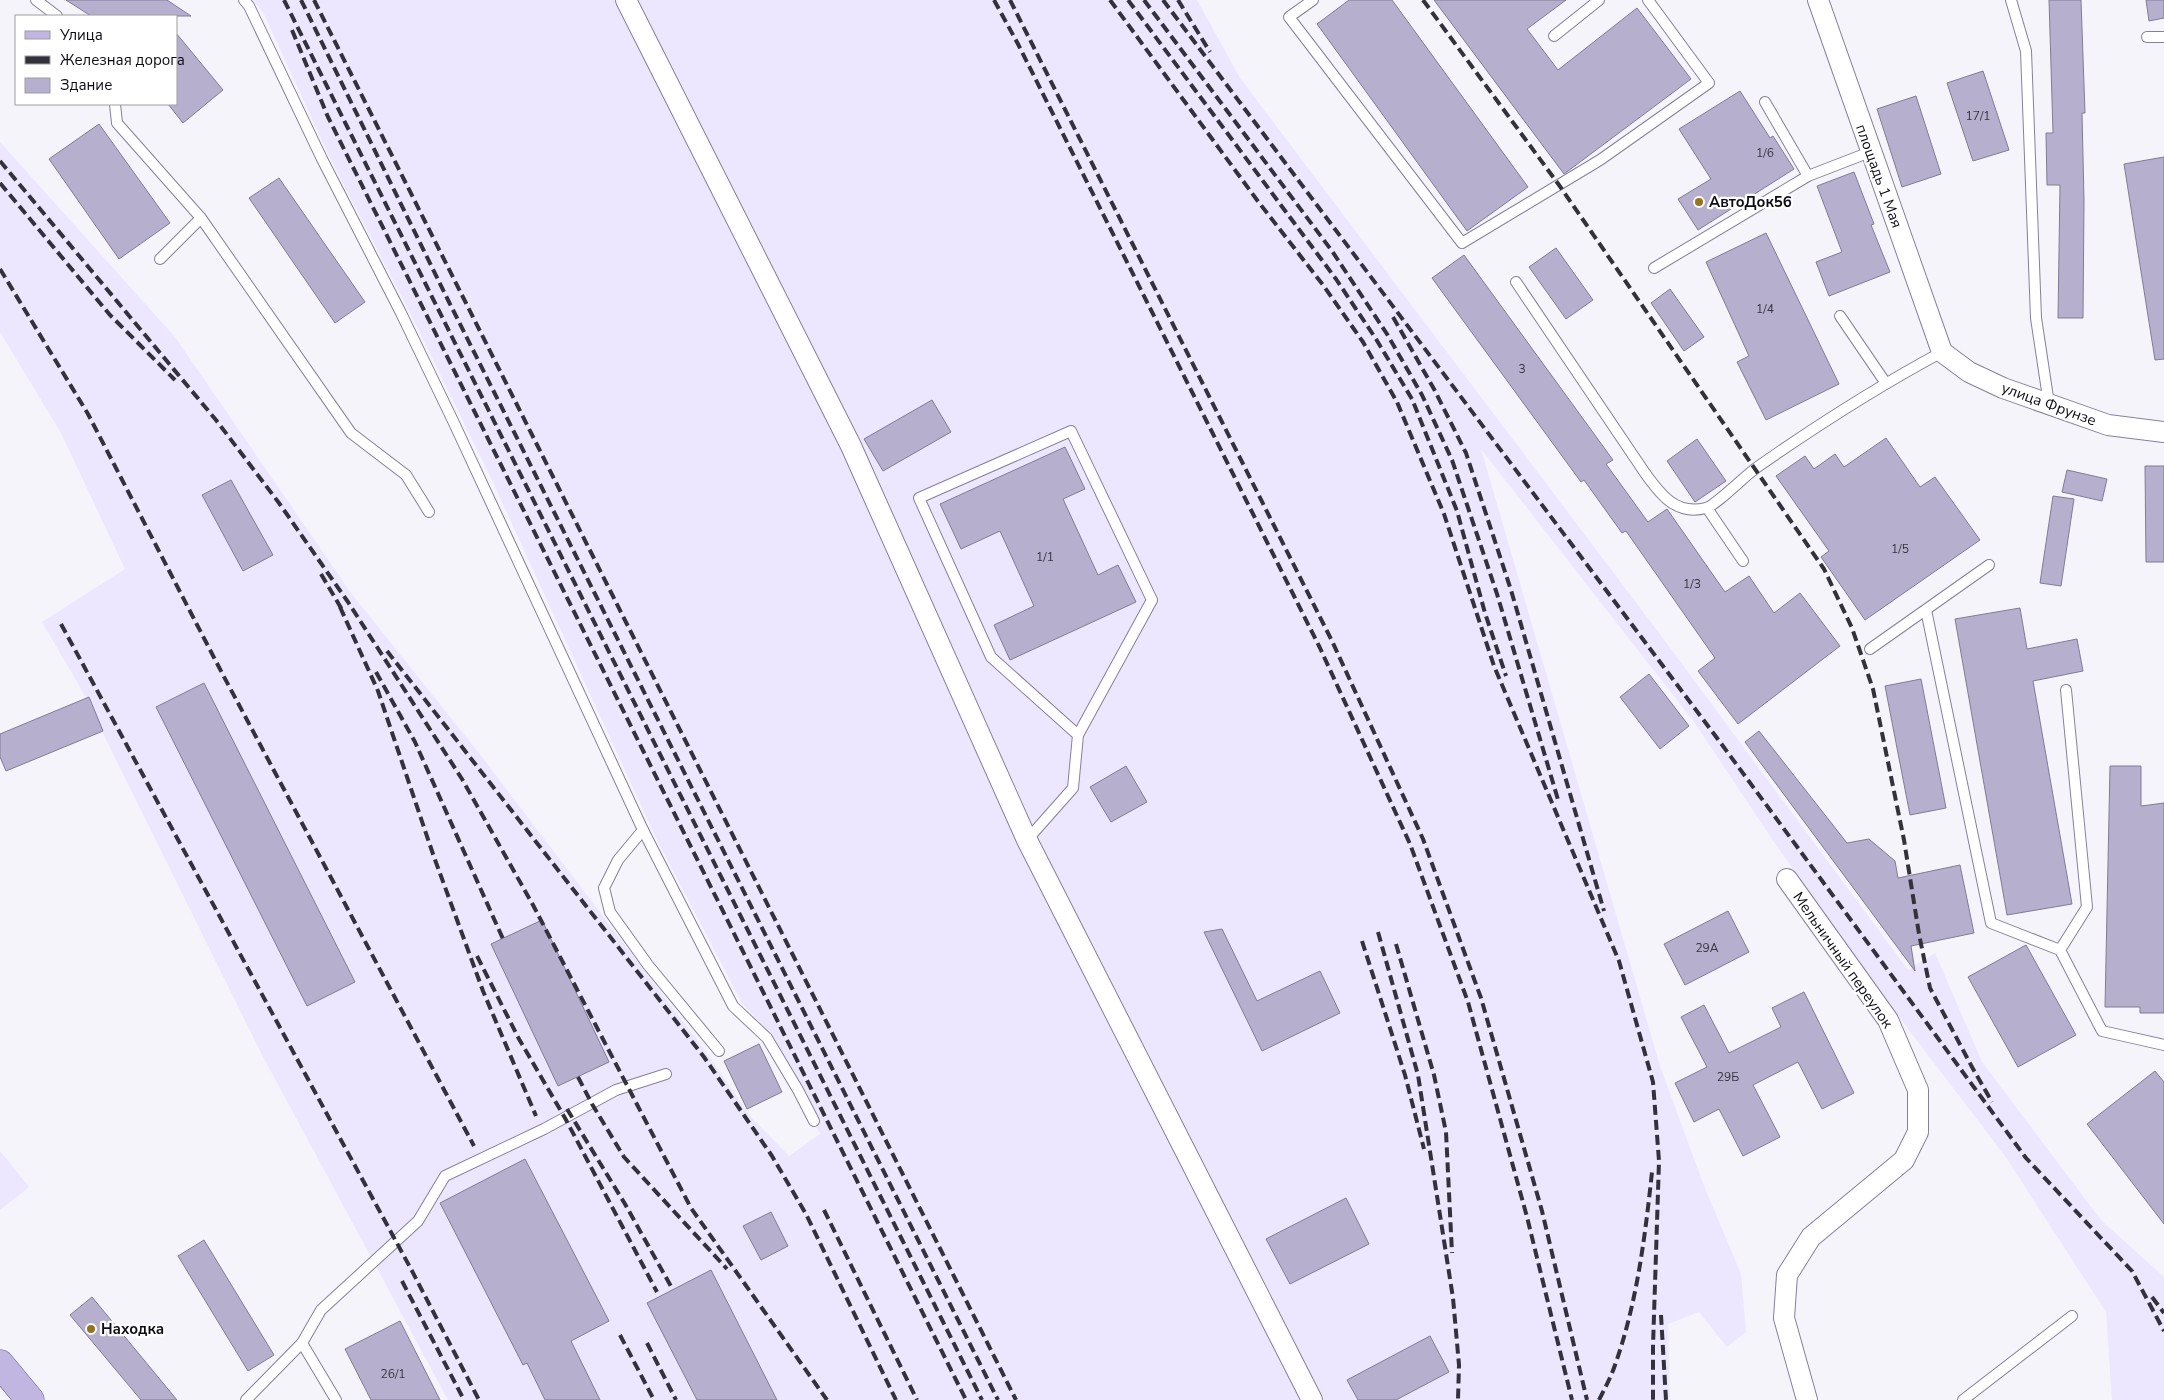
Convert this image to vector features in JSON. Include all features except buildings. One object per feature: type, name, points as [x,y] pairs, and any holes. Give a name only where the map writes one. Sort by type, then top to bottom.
[{"type":"main road","points":[[0,1364],[30,1400]]},
{"type":"street","points":[[626,0],[851,446],[1028,840],[1312,1400]]},
{"type":"street","name":"площадь 1 Мая","points":[[1818,0],[1942,352]]},
{"type":"street","name":"улица Фрунзе","points":[[1942,352],[1969,372],[2003,388],[2108,425],[2164,432]]},
{"type":"street","name":"Мельничный переулок","points":[[1787,879],[1888,1020],[1918,1090],[1918,1132],[1904,1160],[1811,1237],[1786,1275],[1784,1318],[1807,1400]]},
{"type":"lane","points":[[36,0],[56,15]]},
{"type":"lane","points":[[244,0],[249,6],[322,160],[401,313],[643,830],[733,1006],[767,1038],[814,1121]]},
{"type":"lane","points":[[1313,0],[1289,16],[1462,243],[1600,160],[1709,83],[1648,0]]},
{"type":"lane","points":[[1554,36],[1599,0]]},
{"type":"lane","points":[[2011,0],[2026,51],[2036,318],[2049,404]]},
{"type":"lane","points":[[2147,37],[2164,37]]},
{"type":"lane","points":[[1765,102],[1808,176]]},
{"type":"lane","points":[[115,105],[118,123],[201,218],[351,433],[406,475],[429,512]]},
{"type":"lane","points":[[1654,268],[1808,176],[1870,152]]},
{"type":"lane","points":[[160,259],[201,218]]},
{"type":"lane","points":[[1516,282],[1645,474],[1664,498],[1685,510],[1707,508],[1754,470],[1885,382],[1942,352]]},
{"type":"lane","points":[[1840,316],[1885,382]]},
{"type":"lane","points":[[1028,840],[1073,788],[1078,735],[1152,600],[1071,431],[919,498],[991,658],[1078,735]]},
{"type":"lane","points":[[1707,508],[1743,561]]},
{"type":"lane","points":[[1870,649],[1989,565]]},
{"type":"lane","points":[[1926,610],[1991,923],[2060,950],[2102,1031],[2164,1045]]},
{"type":"lane","points":[[2060,950],[2087,907],[2066,690]]},
{"type":"lane","points":[[643,830],[618,860],[604,888],[610,912],[648,965],[719,1051]]},
{"type":"lane","points":[[246,1400],[302,1343],[321,1310],[418,1221],[445,1176],[544,1129],[616,1090],[666,1074]]},
{"type":"lane","points":[[1963,1400],[2072,1316]]},
{"type":"lane","points":[[302,1343],[336,1400]]},
{"type":"shaded area","points":[[253,0],[1197,0],[1240,78],[1665,641],[1908,970],[1935,953],[1982,1062],[2101,1220],[2164,1277],[2164,1400],[2112,1400],[2106,1312],[2005,1156],[1889,1004],[1778,848],[1694,722],[1481,449],[1660,1066],[1704,1186],[1741,1274],[1746,1332],[1727,1347],[1699,1312],[1668,1324],[1670,1400],[448,1400],[261,1053],[80,687],[42,622],[125,569],[61,433],[0,332],[0,142],[175,337],[351,593],[482,757],[706,1052],[751,1117],[789,1156],[820,1134],[775,1039],[742,1003],[656,838],[491,478],[409,311],[329,156],[264,14]]},
{"type":"shaded area","points":[[0,1151],[29,1187],[0,1210]]},
{"type":"railway","points":[[284,0],[982,1400]]},
{"type":"railway","points":[[301,0],[448,300],[998,1400]]},
{"type":"railway","points":[[314,0],[1016,1400]]},
{"type":"railway","points":[[994,0],[1018,44],[1320,648],[1410,844],[1468,1002],[1527,1217],[1572,1400]]},
{"type":"railway","points":[[1010,0],[1332,641],[1423,839],[1481,998],[1542,1211],[1587,1400]]},
{"type":"railway","points":[[1110,0],[1257,200],[1323,285],[1363,342],[1397,402],[1444,514],[1494,666],[1619,961],[1653,1082],[1659,1161],[1653,1400]]},
{"type":"railway","points":[[1128,0],[1336,279],[1376,339],[1412,399],[1457,511],[1485,613],[1506,676]]},
{"type":"railway","points":[[1144,0],[1332,251],[1387,334],[1422,395],[1452,460],[1497,594],[1559,803]]},
{"type":"railway","points":[[1163,0],[1720,742],[2026,1158],[2132,1271],[2164,1331]]},
{"type":"railway","points":[[1178,0],[1210,52]]},
{"type":"railway","points":[[1423,0],[1559,185],[1824,569],[1852,628],[1873,689],[1904,840],[1930,988],[1992,1102]]},
{"type":"railway","points":[[292,30],[328,117],[966,1400]]},
{"type":"railway","points":[[0,161],[216,420],[279,503],[348,602],[462,779],[533,905],[691,1208],[827,1400]]},
{"type":"railway","points":[[0,183],[110,315],[175,380]]},
{"type":"railway","points":[[0,269],[88,414],[222,673],[474,1146]]},
{"type":"railway","points":[[1393,317],[1434,389],[1466,453],[1511,590],[1604,911]]},
{"type":"railway","points":[[321,574],[344,613]]},
{"type":"railway","points":[[340,607],[378,691],[434,857],[483,991],[536,1116]]},
{"type":"railway","points":[[61,624],[411,1269],[479,1400]]},
{"type":"railway","points":[[387,651],[704,1057],[772,1156],[806,1214],[896,1400]]},
{"type":"railway","points":[[376,672],[415,742],[503,939]]},
{"type":"railway","points":[[1378,932],[1418,1075],[1453,1298],[1459,1365],[1458,1400]]},
{"type":"railway","points":[[1362,941],[1405,1075],[1424,1149]]},
{"type":"railway","points":[[1396,944],[1434,1075],[1446,1132],[1452,1253]]},
{"type":"railway","points":[[477,956],[519,1039],[565,1118],[657,1292]]},
{"type":"railway","points":[[578,1077],[624,1157],[727,1269]]},
{"type":"railway","points":[[567,1109],[625,1204],[673,1290]]},
{"type":"railway","points":[[1599,1400],[1623,1342],[1635,1294],[1652,1172]]},
{"type":"railway","points":[[824,1210],[917,1400]]},
{"type":"railway","points":[[402,1281],[464,1400]]},
{"type":"railway","points":[[2152,1297],[2164,1313]]},
{"type":"railway","points":[[1661,1315],[1666,1400]]},
{"type":"railway","points":[[620,1335],[654,1400]]},
{"type":"railway","points":[[647,1343],[676,1400]]},
{"type":"place","name":"АвтоДок56","points":[[1699,202]]},
{"type":"place","name":"Находка","points":[[91,1329]]}]
